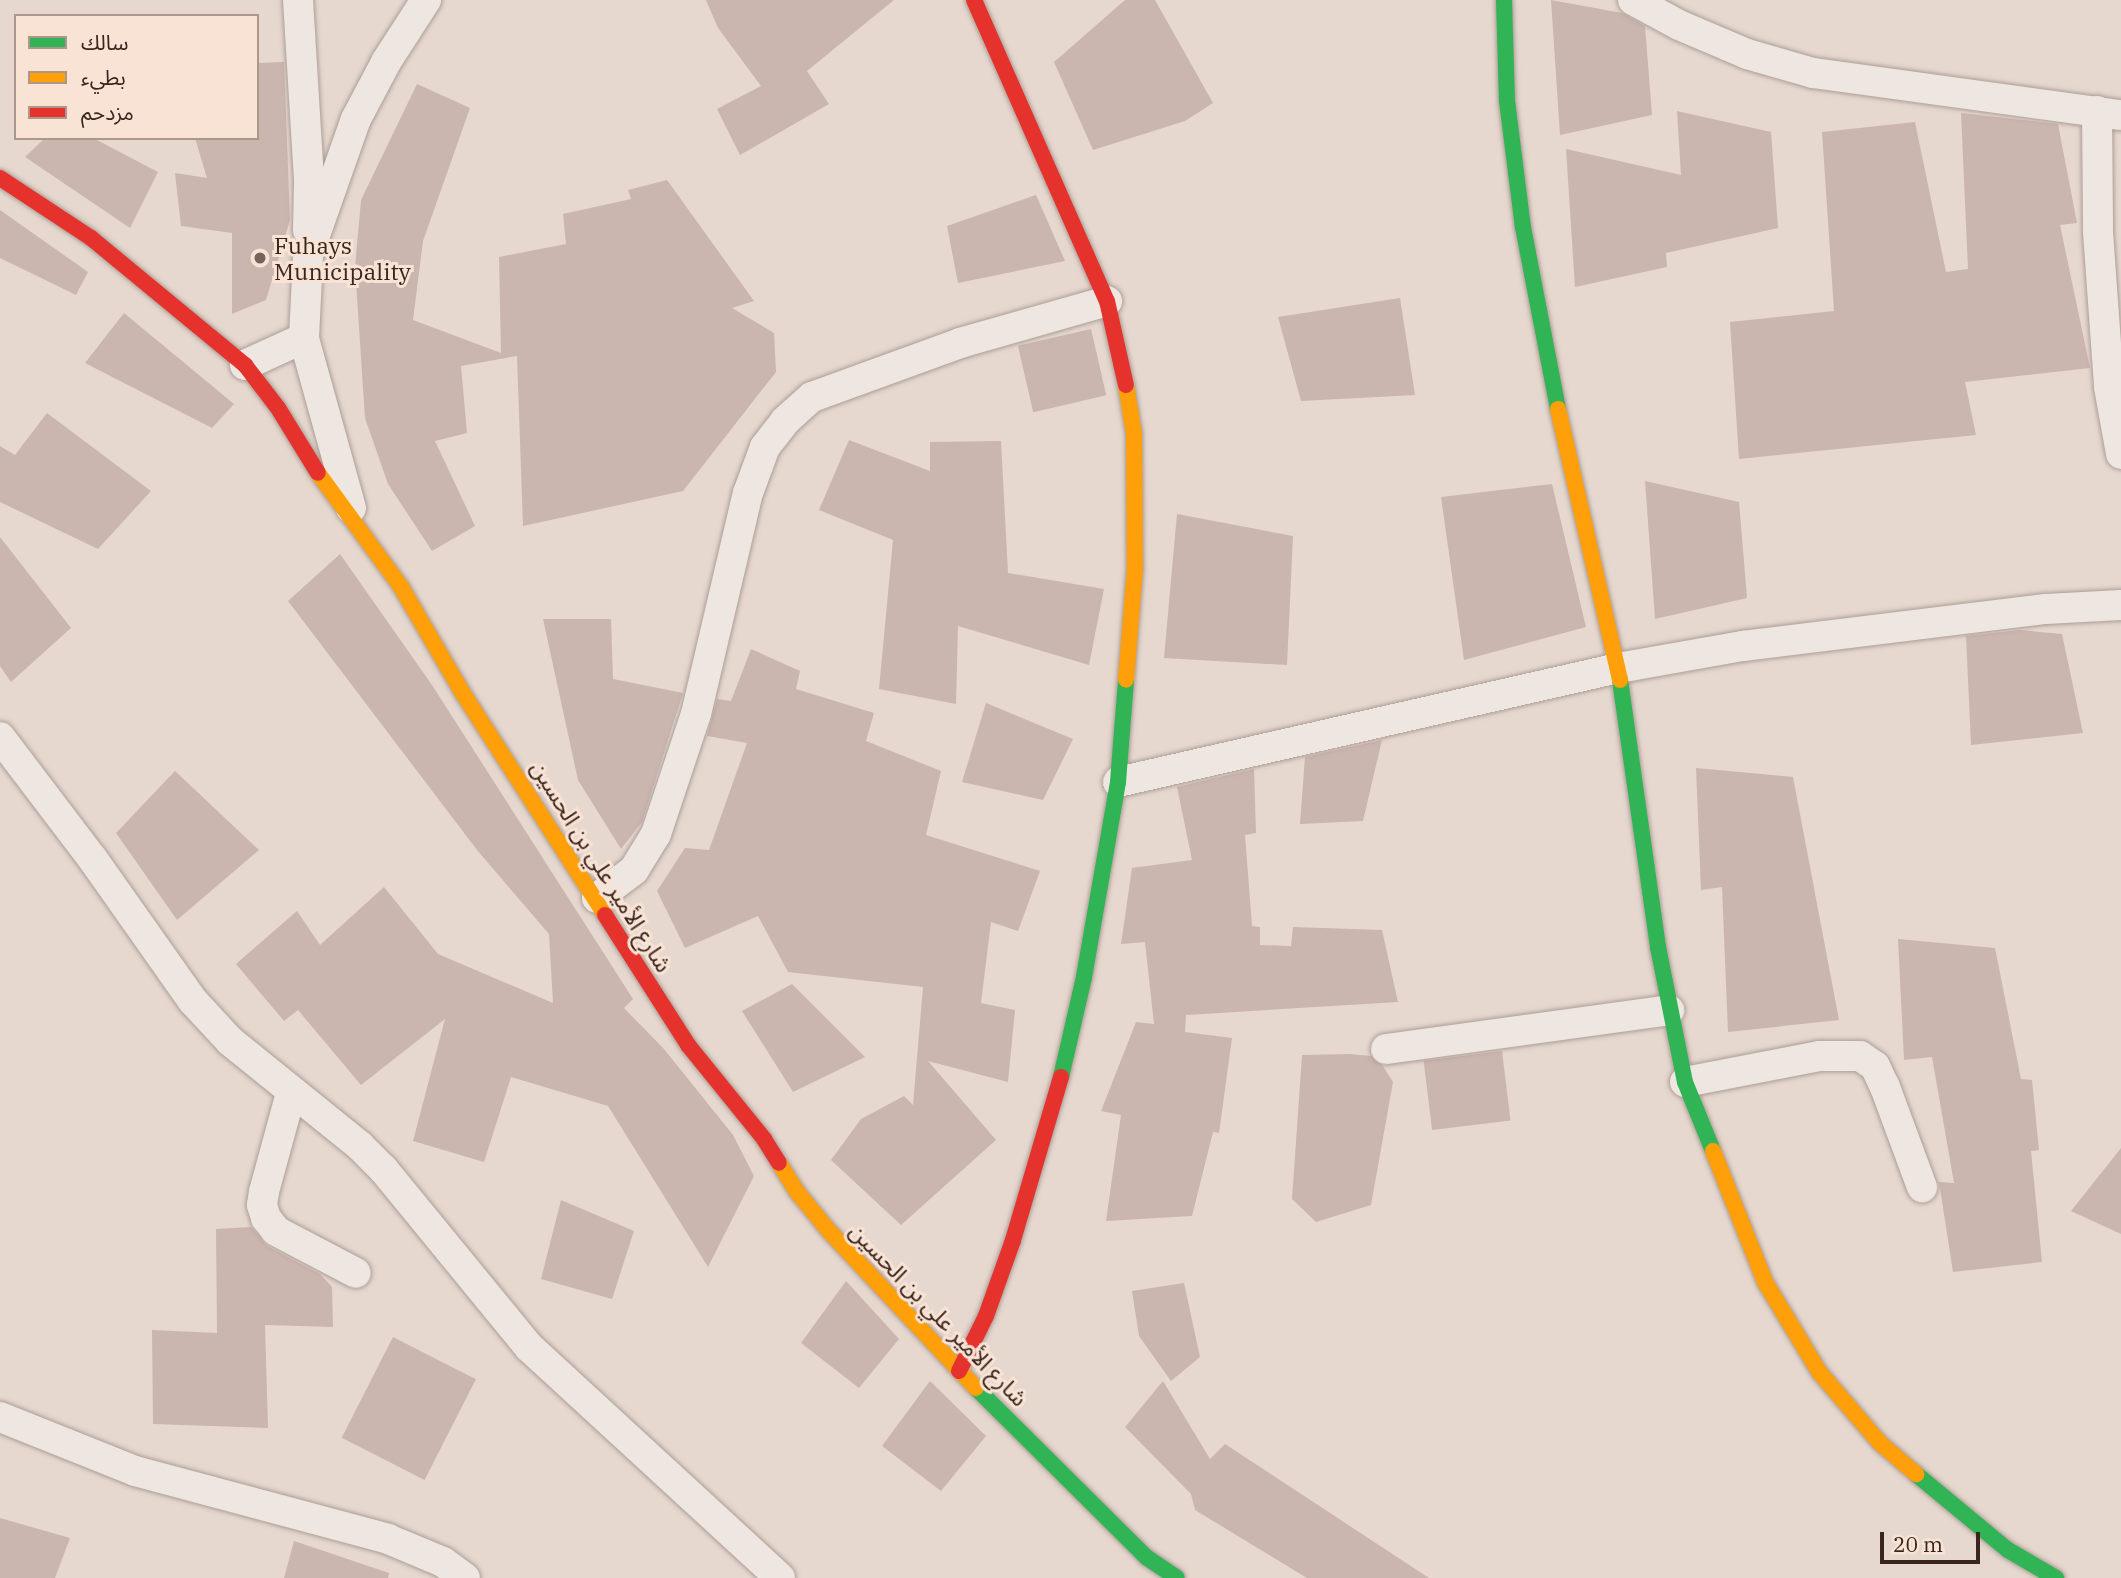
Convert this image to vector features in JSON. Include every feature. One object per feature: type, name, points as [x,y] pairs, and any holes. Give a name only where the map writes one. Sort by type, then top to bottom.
[{"type":"street","points":[[298,0],[309,182],[304,338],[356,525]]},
{"type":"street","points":[[308,255],[356,119],[386,62],[426,0]]},
{"type":"street","points":[[959,1371],[986,1316],[1052,1113],[1084,976],[1118,782],[1135,568],[1134,434],[1122,360],[1107,301],[974,0]]},
{"type":"street","points":[[1504,0],[1507,102],[1522,227],[1559,414],[1618,668],[1669,1010],[1685,1082],[1765,1282],[1820,1373],[1880,1443],[1936,1492],[2008,1550],[2056,1578]]},
{"type":"street","points":[[1633,0],[1679,25],[1747,54],[1813,73],[2109,113],[2098,232],[2109,387],[2121,454]]},
{"type":"street","name":"شارع الأمير علي بن الحسين","points":[[0,178],[92,237],[164,301],[245,365],[278,408],[309,460],[401,587],[462,692],[597,898],[688,1045],[764,1139],[798,1193],[829,1231],[959,1371],[1146,1557],[1177,1578]]},
{"type":"street","points":[[597,898],[634,870],[656,834],[696,714],[748,493],[765,447],[785,421],[812,397],[960,343],[1107,301]]},
{"type":"street","points":[[245,365],[304,338]]},
{"type":"street","points":[[1118,782],[1618,668],[1743,646],[2046,609],[2121,605]]},
{"type":"street","points":[[0,737],[92,858],[193,1001],[230,1041],[350,1138],[384,1170],[529,1347],[780,1578]]},
{"type":"street","points":[[1386,1049],[1669,1010]]},
{"type":"street","points":[[1685,1082],[1821,1056],[1860,1056],[1875,1066],[1885,1087],[1922,1187]]},
{"type":"street","points":[[291,1093],[264,1192],[262,1205],[266,1218],[276,1231],[356,1273]]},
{"type":"street","points":[[0,1417],[135,1471],[388,1539],[443,1562],[465,1578]]},
{"type":"building","points":[[706,0],[894,0],[807,71],[829,104],[740,155],[717,109],[761,86],[718,28]]},
{"type":"building","points":[[1125,0],[1155,0],[1213,103],[1185,121],[1093,150],[1054,62]]},
{"type":"building","points":[[1551,0],[1622,13],[1645,26],[1652,115],[1560,135]]},
{"type":"building","points":[[284,62],[290,220],[266,300],[232,314],[232,233],[181,226],[175,173],[207,178],[196,140],[259,140],[259,63]]},
{"type":"building","points":[[417,84],[470,108],[423,241],[413,320],[501,353],[499,257],[566,244],[563,214],[631,199],[628,190],[667,180],[754,301],[732,308],[774,333],[776,372],[683,491],[523,526],[517,356],[461,366],[467,433],[435,441],[475,526],[432,551],[388,484],[365,418],[355,267],[361,200]]},
{"type":"building","points":[[1677,111],[1771,132],[1778,228],[1666,253],[1667,267],[1575,287],[1566,149],[1681,175]]},
{"type":"building","points":[[1961,113],[2058,124],[2077,223],[2060,225],[2090,368],[1965,382],[1976,435],[1739,459],[1730,322],[1834,311],[1822,132],[1915,122],[1946,272],[1968,269]]},
{"type":"building","points":[[43,140],[97,140],[158,172],[130,228],[25,157]]},
{"type":"building","points":[[1036,195],[1065,261],[958,283],[947,226]]},
{"type":"building","points":[[0,210],[88,272],[76,295],[0,258]]},
{"type":"building","points":[[1400,298],[1415,395],[1301,401],[1278,317]]},
{"type":"building","points":[[124,313],[234,404],[212,428],[85,363]]},
{"type":"building","points":[[1091,329],[1106,395],[1033,412],[1018,346]]},
{"type":"building","points":[[47,413],[151,491],[98,549],[0,502],[0,446],[15,455]]},
{"type":"building","points":[[849,440],[930,471],[930,442],[1001,441],[1008,573],[1104,589],[1089,665],[958,626],[956,704],[879,689],[893,540],[819,510]]},
{"type":"building","points":[[1645,481],[1739,502],[1747,598],[1655,619]]},
{"type":"building","points":[[1552,484],[1586,627],[1464,660],[1441,497]]},
{"type":"building","points":[[1177,514],[1293,536],[1287,665],[1164,658]]},
{"type":"building","points":[[0,537],[71,628],[11,682],[0,666]]},
{"type":"building","points":[[340,554],[432,685],[633,999],[624,1008],[664,1049],[733,1135],[754,1176],[708,1267],[608,1106],[511,1077],[484,1162],[413,1141],[445,1019],[361,1085],[298,1010],[284,1021],[236,964],[297,911],[320,945],[384,887],[438,954],[553,1003],[549,934],[477,850],[288,601]]},
{"type":"building","points":[[543,619],[611,619],[613,679],[683,693],[642,822],[621,849],[578,780]]},
{"type":"building","points":[[2020,630],[2062,634],[2083,733],[1971,745],[1966,636]]},
{"type":"building","points":[[751,649],[800,671],[796,689],[874,713],[866,741],[941,771],[926,835],[1040,871],[1018,931],[991,922],[981,1003],[1015,1010],[1008,1082],[928,1061],[996,1140],[901,1225],[831,1160],[861,1119],[904,1096],[913,1105],[923,987],[788,972],[758,916],[685,948],[657,891],[685,848],[709,850],[747,743],[707,736],[717,699],[731,701]]},
{"type":"building","points":[[986,703],[1073,739],[1043,800],[962,782]]},
{"type":"building","points":[[1382,740],[1363,821],[1300,824],[1305,757]]},
{"type":"building","points":[[1696,768],[1793,777],[1839,1020],[1728,1032],[1722,887],[1701,890]]},
{"type":"building","points":[[1254,769],[1256,833],[1245,835],[1252,926],[1260,927],[1260,945],[1291,946],[1293,927],[1382,930],[1398,1002],[1186,1015],[1185,1032],[1232,1038],[1219,1133],[1213,1132],[1192,1216],[1106,1221],[1121,1115],[1101,1111],[1136,1022],[1154,1024],[1145,942],[1121,944],[1132,868],[1192,860],[1177,787]]},
{"type":"building","points":[[175,771],[259,850],[177,920],[116,833]]},
{"type":"building","points":[[1898,939],[1995,948],[2021,1079],[2032,1080],[2039,1150],[2031,1151],[2042,1262],[1953,1272],[1939,1182],[1954,1183],[1932,1057],[1904,1060]]},
{"type":"building","points":[[792,984],[865,1057],[793,1092],[742,1011]]},
{"type":"building","points":[[1502,1051],[1511,1120],[1432,1130],[1424,1061]]},
{"type":"building","points":[[1302,1055],[1371,1056],[1383,1066],[1393,1082],[1371,1205],[1316,1222],[1292,1199]]},
{"type":"building","points":[[2121,1148],[2121,1234],[2071,1211]]},
{"type":"building","points":[[561,1200],[634,1231],[612,1299],[541,1279]]},
{"type":"building","points":[[251,1227],[267,1246],[320,1274],[332,1287],[333,1327],[265,1325],[268,1428],[153,1424],[152,1330],[217,1333],[216,1229]]},
{"type":"building","points":[[846,1281],[899,1339],[859,1388],[801,1343]]},
{"type":"building","points":[[1184,1283],[1200,1357],[1171,1381],[1139,1336],[1132,1291]]},
{"type":"building","points":[[393,1337],[476,1379],[425,1480],[342,1438]]},
{"type":"building","points":[[930,1381],[986,1436],[941,1491],[882,1446]]},
{"type":"building","points":[[1163,1381],[1210,1459],[1225,1444],[1429,1578],[1307,1578],[1195,1510],[1191,1494],[1125,1427]]},
{"type":"building","points":[[0,1518],[70,1538],[55,1578],[0,1578]]},
{"type":"building","points":[[294,1541],[389,1573],[388,1578],[284,1578]]},
{"type":"traffic: fast","points":[[1504,0],[1507,101],[1523,227],[1558,409]]},
{"type":"traffic: fast","points":[[1061,1077],[1084,977],[1118,782],[1126,680]]},
{"type":"traffic: fast","points":[[1620,680],[1658,947],[1685,1082],[1713,1151]]},
{"type":"traffic: fast","points":[[976,1388],[1146,1557],[1177,1578]]},
{"type":"traffic: fast","points":[[1916,1474],[2008,1550],[2056,1578]]},
{"type":"traffic: slow","points":[[1126,385],[1134,434],[1135,568],[1126,680]]},
{"type":"traffic: slow","points":[[1558,409],[1620,680]]},
{"type":"traffic: slow","points":[[318,473],[401,587],[462,692],[605,915]]},
{"type":"traffic: slow","points":[[1713,1151],[1765,1282],[1820,1373],[1880,1443],[1916,1474]]},
{"type":"traffic: slow","points":[[779,1163],[798,1193],[829,1231],[976,1388]]},
{"type":"traffic: jam","points":[[974,0],[1107,301],[1126,385]]},
{"type":"traffic: jam","points":[[0,178],[91,238],[245,365],[278,408],[318,473]]},
{"type":"traffic: jam","points":[[605,915],[688,1045],[764,1139],[779,1163]]},
{"type":"traffic: jam","points":[[959,1371],[986,1316],[1013,1240],[1061,1077]]},
{"type":"place","name":"Fuhays Municipality","points":[[260,258]]}]
